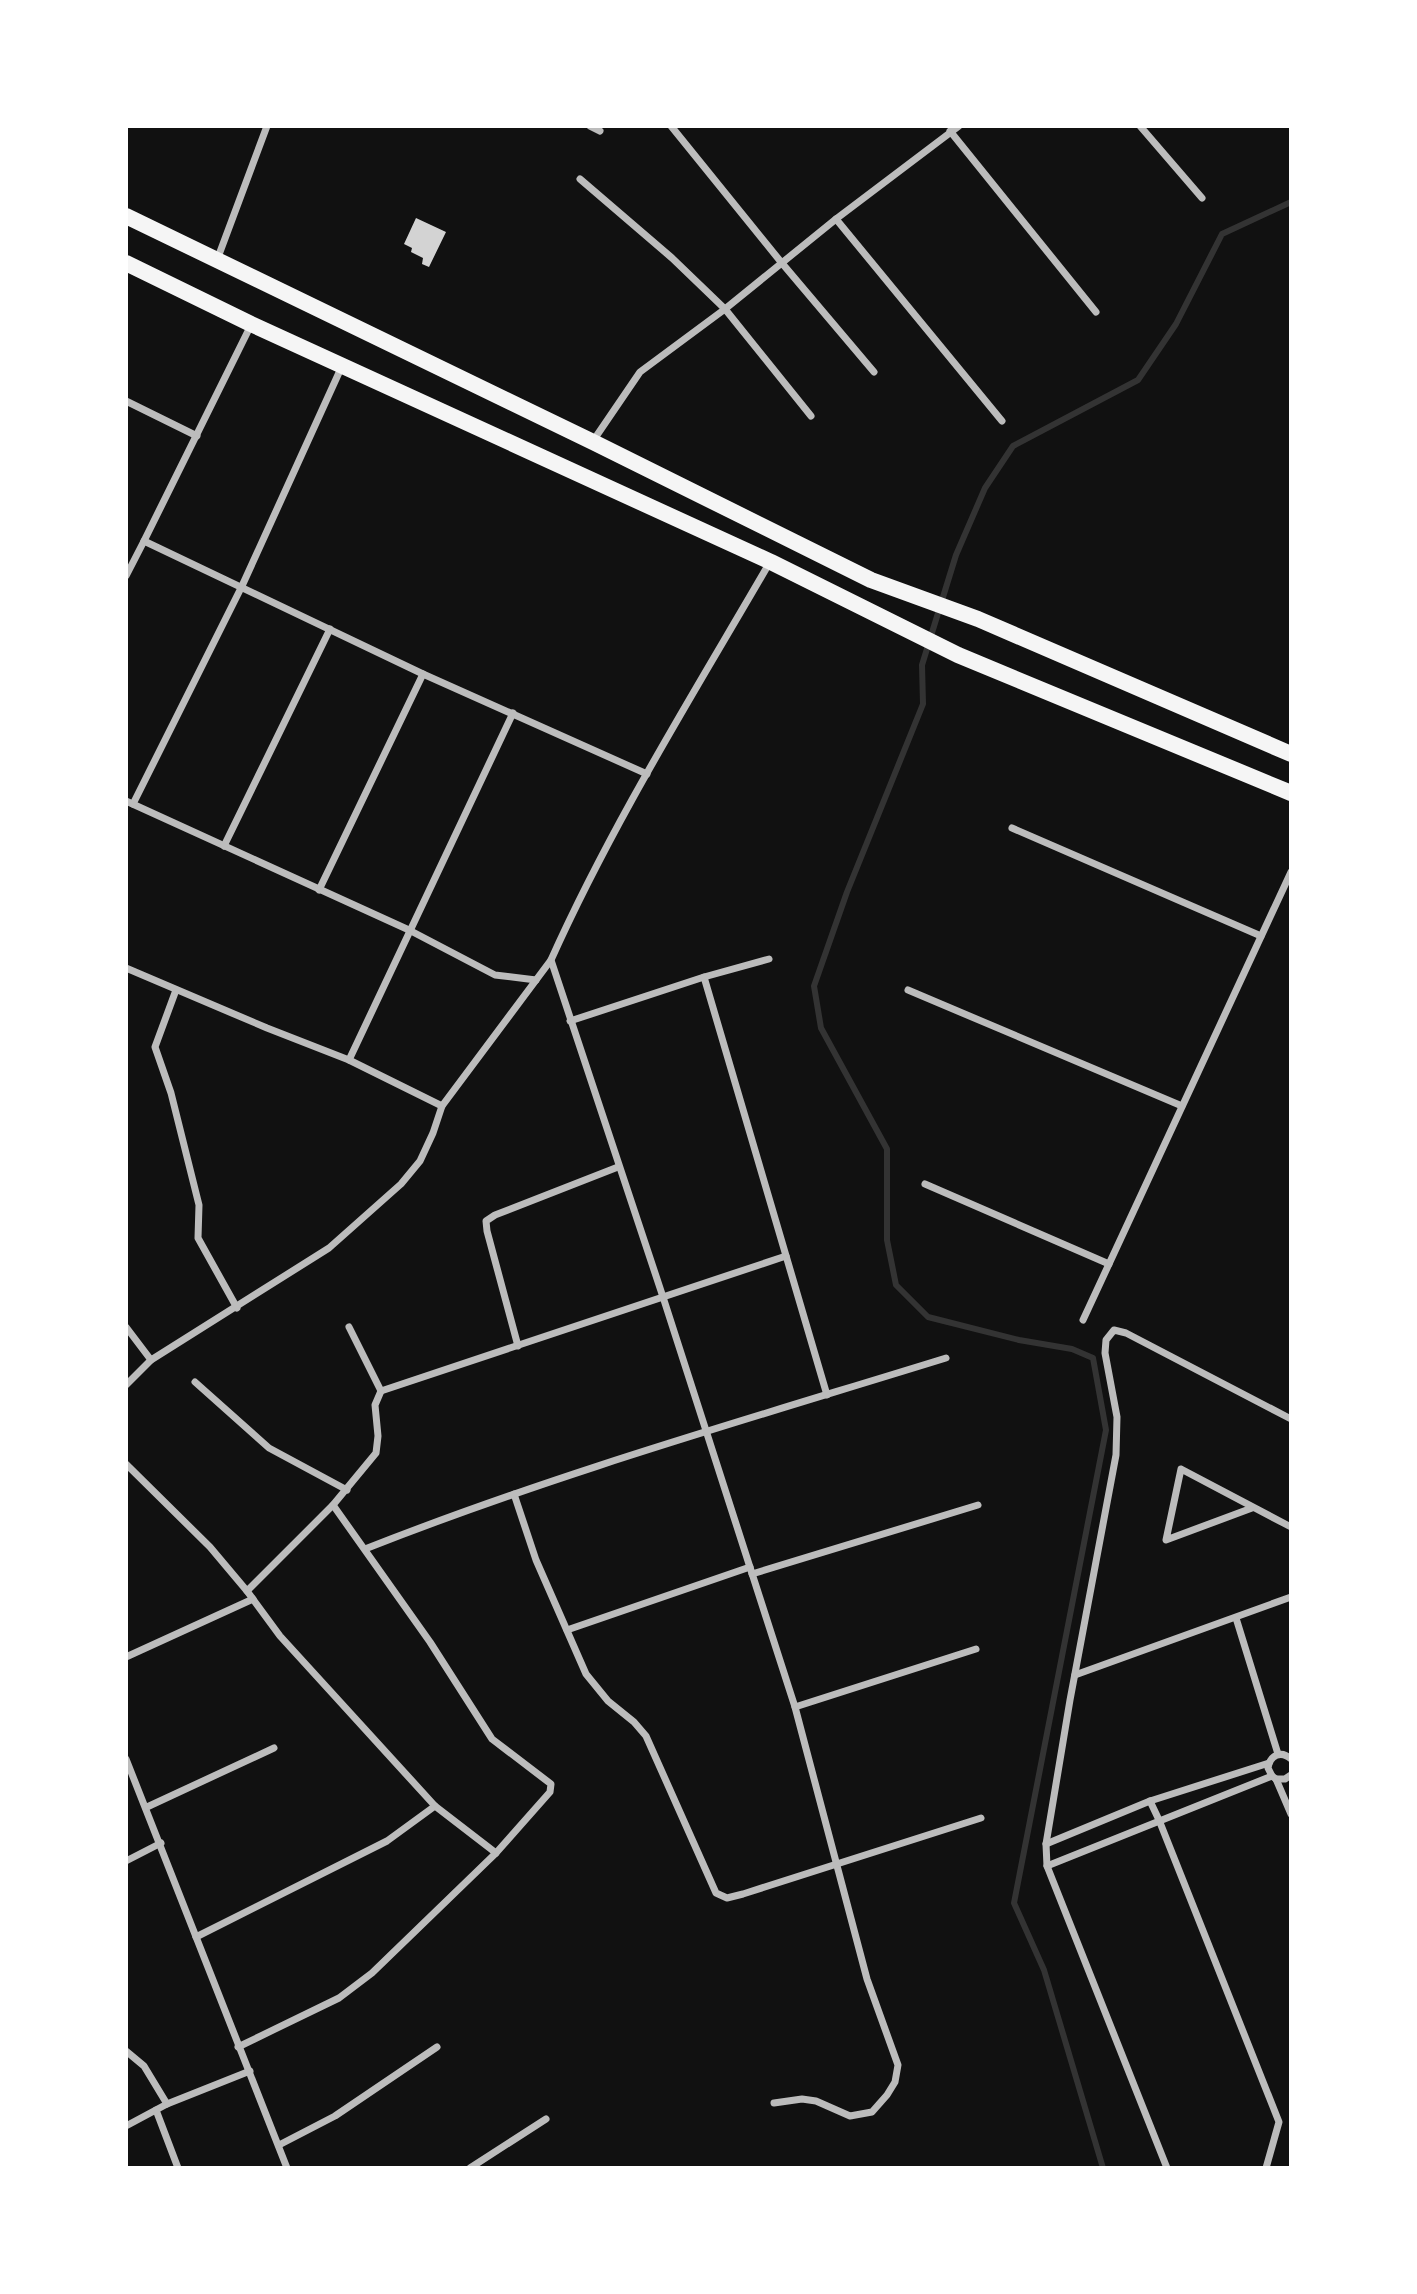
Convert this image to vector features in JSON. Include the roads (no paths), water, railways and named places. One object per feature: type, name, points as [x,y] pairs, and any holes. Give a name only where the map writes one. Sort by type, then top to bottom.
[{"type":"highway","points":[[126,216],[871,580],[978,619],[1291,754]]},
{"type":"highway","points":[[126,263],[251,324],[771,562],[958,655],[1291,793]]},
{"type":"street","points":[[217,260],[267,126]]},
{"type":"street","points":[[590,126],[600,131]]},
{"type":"street","points":[[671,126],[874,372]]},
{"type":"street","points":[[593,442],[639,372],[725,309],[835,219],[959,126]]},
{"type":"street","points":[[1139,126],[1202,198]]},
{"type":"street","points":[[950,131],[1096,312]]},
{"type":"street","points":[[580,179],[673,258],[725,309],[811,416]]},
{"type":"street","points":[[835,219],[1002,421]]},
{"type":"street","points":[[126,576],[251,324]]},
{"type":"street","points":[[342,366],[242,586],[129,803],[409,930],[495,975],[536,980]]},
{"type":"street","points":[[126,401],[197,436]]},
{"type":"street","points":[[144,541],[423,674],[647,774]]},
{"type":"street","points":[[126,1385],[151,1360],[329,1248],[401,1184],[420,1161],[442,1106],[551,960],[570,918],[647,774],[771,562]]},
{"type":"street","points":[[224,846],[330,629]]},
{"type":"street","points":[[319,890],[423,674]]},
{"type":"street","points":[[349,1060],[513,713]]},
{"type":"street","points":[[1012,828],[1261,936]]},
{"type":"street","points":[[1083,1320],[1291,872]]},
{"type":"street","points":[[570,1021],[704,977],[769,959]]},
{"type":"street","points":[[551,960],[795,1707],[867,1979],[898,2066],[895,2082],[873,2112],[850,2116],[816,2101],[802,2099],[774,2103]]},
{"type":"street","points":[[126,968],[349,1060],[442,1106]]},
{"type":"street","points":[[704,977],[827,1395]]},
{"type":"street","points":[[176,990],[155,1047],[172,1093],[199,1205],[198,1238],[237,1308]]},
{"type":"street","points":[[908,990],[1182,1106]]},
{"type":"street","points":[[519,1346],[486,1231],[486,1221],[495,1215],[618,1167]]},
{"type":"street","points":[[925,1184],[1109,1264]]},
{"type":"street","points":[[247,1591],[333,1505],[376,1453],[378,1436],[375,1405],[382,1391],[786,1256]]},
{"type":"street","points":[[126,1327],[151,1360]]},
{"type":"street","points":[[349,1327],[382,1391]]},
{"type":"street","points":[[1167,2168],[1047,1866],[1046,1844],[1116,1455],[1117,1417],[1108,1377],[1106,1340],[1114,1330],[1126,1333],[1291,1419]]},
{"type":"street","points":[[365,1549],[451,1515],[514,1494],[946,1358]]},
{"type":"street","points":[[195,1381],[270,1448],[347,1490]]},
{"type":"street","points":[[126,1464],[210,1547],[280,1636],[435,1805],[496,1853]]},
{"type":"street","points":[[1252,1508],[1166,1540],[1181,1469],[1291,1527]]},
{"type":"street","points":[[514,1494],[536,1560],[586,1674],[608,1701],[634,1722],[646,1737],[716,1892],[727,1898],[743,1894],[981,1818]]},
{"type":"street","points":[[238,2047],[339,1998],[372,1973],[496,1853],[550,1792],[551,1784],[492,1738],[333,1505]]},
{"type":"street","points":[[567,1630],[751,1571],[978,1505]]},
{"type":"street","points":[[1075,1675],[1291,1597]]},
{"type":"street","points":[[126,1657],[253,1599]]},
{"type":"street","points":[[1046,1844],[1150,1801],[1269,1763],[1286,1755],[1236,1618]]},
{"type":"street","points":[[795,1707],[976,1649]]},
{"type":"street","points":[[147,1807],[274,1748]]},
{"type":"street","points":[[126,1759],[287,2168]]},
{"type":"street","points":[[1269,1763],[1291,1814]]},
{"type":"street","points":[[1047,1866],[1159,1820],[1274,1778],[1290,1778]]},
{"type":"street","points":[[1150,1801],[1279,2122],[1266,2168]]},
{"type":"street","points":[[196,1937],[387,1841],[435,1805]]},
{"type":"street","points":[[126,1861],[160,1843]]},
{"type":"street","points":[[279,2145],[335,2116],[437,2047]]},
{"type":"street","points":[[126,2051],[144,2066],[167,2104]]},
{"type":"street","points":[[126,2126],[167,2104],[250,2071]]},
{"type":"street","points":[[156,2110],[178,2168]]},
{"type":"street","points":[[470,2168],[546,2119]]},
{"type":"waterway","points":[[1103,2168],[1044,1970],[1014,1903],[1106,1430],[1093,1358],[1072,1349],[1019,1340],[928,1317],[896,1285],[887,1240],[887,1149],[821,1028],[814,986],[847,892],[923,704],[922,665],[956,555],[985,488],[1013,446],[1138,380],[1176,324],[1222,234],[1291,202]]}]
